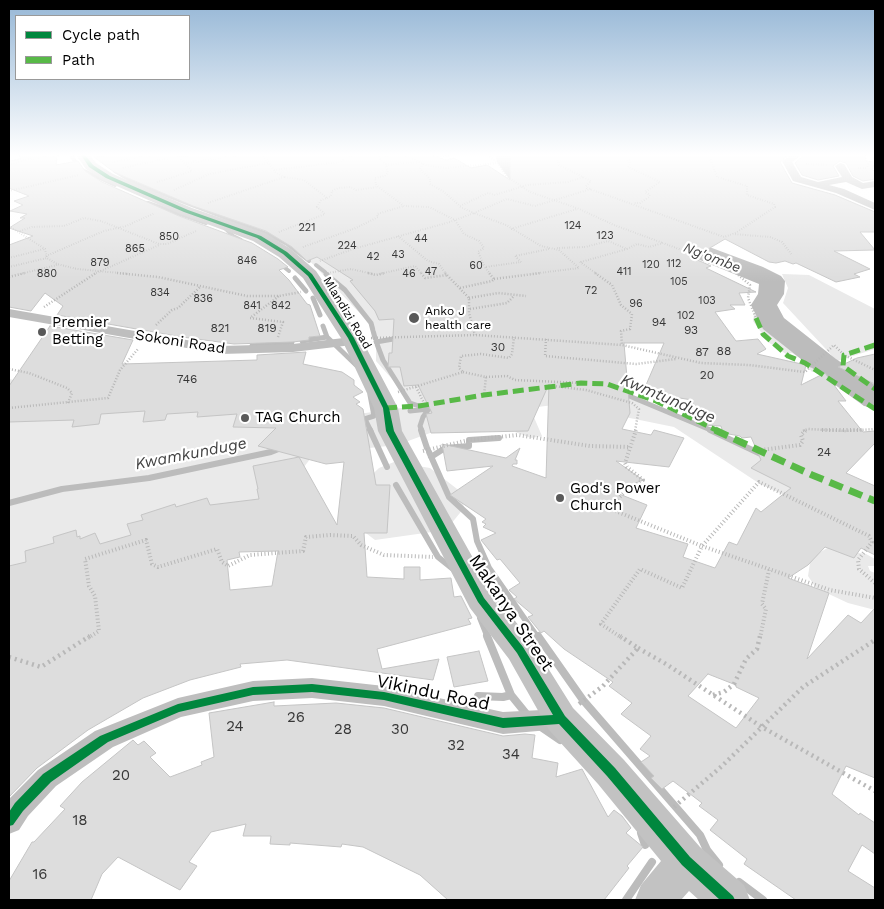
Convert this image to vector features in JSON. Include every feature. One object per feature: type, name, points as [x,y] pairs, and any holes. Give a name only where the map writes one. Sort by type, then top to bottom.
[{"type":"street","name":"Mlandizi Road","points":[[155,197],[259,238],[285,253],[311,277],[352,340],[390,423]]},
{"type":"street","points":[[854,197],[875,207]]},
{"type":"street","name":"Sokoni Road","points":[[9,313],[221,350],[247,350],[352,340]]},
{"type":"street","name":"Makanya Street","points":[[390,423],[456,557],[481,600],[520,650],[561,719],[611,772],[686,861],[729,900]]},
{"type":"street","name":"Vikindu Road","points":[[9,821],[19,807],[47,778],[104,739],[178,708],[253,691],[312,688],[384,696],[503,723],[561,719]]},
{"type":"street","points":[[656,900],[686,861]]},
{"type":"path","points":[[9,267],[47,257],[104,231],[180,208],[202,207],[225,197]]},
{"type":"path","points":[[394,197],[404,206]]},
{"type":"path","points":[[450,197],[460,206],[506,225],[542,246],[559,250],[579,268],[494,279],[460,288]]},
{"type":"path","points":[[460,206],[478,197]]},
{"type":"path","points":[[546,197],[578,208],[614,225],[732,269],[750,286],[748,298],[756,318]]},
{"type":"path","points":[[247,350],[259,340],[277,338],[283,322],[250,318],[271,304],[279,296],[311,277],[398,236],[455,220],[505,199],[532,206],[563,197]]},
{"type":"path","points":[[617,197],[724,237],[733,234],[775,206],[754,197]]},
{"type":"path","points":[[633,203],[640,202],[647,197]]},
{"type":"path","points":[[259,238],[325,214],[317,207],[326,198]]},
{"type":"path","points":[[285,253],[356,228],[378,217],[377,214],[404,206],[429,207],[455,220],[464,234],[479,241],[484,248],[478,252],[485,267],[494,279]]},
{"type":"path","points":[[511,229],[578,208]]},
{"type":"path","points":[[20,232],[32,227],[64,226],[84,218],[118,227],[160,244],[167,244],[215,221]]},
{"type":"path","points":[[9,226],[45,249],[47,257],[57,264],[97,272],[158,277],[247,296],[279,296]]},
{"type":"path","points":[[733,234],[770,237],[782,242],[792,254]]},
{"type":"path","points":[[398,236],[428,261],[439,264],[451,281],[470,298],[469,313],[475,335]]},
{"type":"path","points":[[485,267],[521,262],[516,256],[550,249],[585,247],[608,241],[627,249]]},
{"type":"path","points":[[622,345],[621,331],[630,329],[632,314],[621,305],[612,286],[580,262],[627,249],[637,244],[649,247],[663,243]]},
{"type":"path","points":[[30,316],[97,272],[160,244]]},
{"type":"path","points":[[9,258],[45,249]]},
{"type":"path","points":[[9,277],[57,264]]},
{"type":"path","points":[[311,277],[351,269],[376,275],[415,266],[425,278],[447,275]]},
{"type":"path","points":[[9,408],[108,398],[120,370],[146,337],[172,310],[178,308],[201,287]]},
{"type":"path","points":[[470,298],[498,293],[526,296]]},
{"type":"path","points":[[470,309],[507,303],[514,296]]},
{"type":"path","points":[[352,340],[475,335],[546,338],[633,346],[677,359],[701,363],[749,365],[793,372],[805,372],[834,345],[844,355],[875,370]]},
{"type":"path","points":[[462,372],[459,368],[462,356],[481,354],[510,357],[514,337]]},
{"type":"path","points":[[546,338],[545,356],[636,364],[677,359]]},
{"type":"path","points":[[9,369],[30,374],[68,388],[72,393],[68,403]]},
{"type":"path","points":[[581,382],[515,380],[507,376],[486,376],[462,372],[416,386],[390,423],[469,440],[518,435],[590,446],[630,447]]},
{"type":"path","points":[[484,395],[486,376]]},
{"type":"path","points":[[416,386],[425,405]]},
{"type":"path","points":[[553,386],[586,390],[637,406],[639,409],[625,463],[627,467],[643,480],[626,490],[610,508],[612,510],[769,570],[830,590],[875,598]]},
{"type":"path","points":[[761,450],[800,445],[803,431],[808,429],[845,431],[875,429]]},
{"type":"path","points":[[875,584],[859,569],[858,560],[872,542],[869,536],[759,482],[702,546],[682,588],[640,569],[601,624],[679,672],[712,696],[762,727],[875,791]]},
{"type":"path","points":[[9,657],[41,667],[99,631],[95,596],[89,586],[85,559],[146,540],[152,564],[158,567],[217,549],[222,562],[228,566],[250,555],[303,551],[306,537],[330,535],[353,536],[361,545],[384,555],[456,557]]},
{"type":"path","points":[[712,696],[724,692],[734,684],[746,659],[757,649],[766,609],[762,604],[769,570]]},
{"type":"path","points":[[656,824],[803,687],[875,640]]},
{"type":"path","points":[[561,719],[602,686],[638,648]]},
{"type":"shaded area","points":[[170,197],[262,197],[488,397],[555,384],[626,393],[875,503],[875,536],[760,484],[674,427],[561,404],[530,408],[542,436],[531,438],[515,432],[517,430],[488,412],[397,445],[314,454],[276,503],[203,519],[9,590],[9,379],[82,393],[358,414],[416,406],[376,361],[376,330],[302,253],[246,224],[188,206]]},
{"type":"shaded area","points":[[782,274],[809,275],[875,309],[875,349],[837,361],[783,303],[788,288]]},
{"type":"shaded area","points":[[769,313],[793,326],[801,337],[795,338],[830,364],[812,372],[803,360],[792,353],[786,354],[768,342],[753,321],[754,314]]},
{"type":"shaded area","points":[[394,462],[430,468],[461,492],[464,508],[446,530],[375,540],[354,524],[353,493],[379,468]]},
{"type":"shaded area","points":[[834,544],[852,552],[866,554],[875,559],[875,566],[868,566],[870,571],[875,573],[875,610],[848,603],[816,588],[808,576],[810,563],[814,556]]},
{"type":"building","points":[[25,197],[137,197],[179,216],[252,243],[288,267],[279,270],[307,304],[310,305],[320,336],[309,337],[309,340],[293,342],[234,344],[182,337],[57,315],[63,306],[45,293],[31,311],[9,307],[9,245],[33,236],[9,228],[25,218],[20,218],[27,214],[10,211],[23,205],[14,201]]},
{"type":"building","points":[[173,197],[841,197],[875,212],[875,232],[860,232],[875,250],[834,251],[870,269],[854,274],[860,277],[836,282],[796,263],[793,264],[785,261],[769,262],[725,239],[693,258],[711,266],[706,268],[756,292],[739,293],[745,305],[730,305],[735,309],[715,312],[736,341],[758,339],[766,349],[757,354],[806,365],[801,385],[825,373],[846,401],[838,401],[863,432],[875,431],[875,443],[846,473],[875,486],[875,555],[861,548],[854,558],[825,547],[808,565],[788,578],[829,593],[807,659],[848,615],[861,623],[875,608],[875,778],[846,766],[832,794],[859,815],[860,813],[875,823],[875,854],[862,845],[848,871],[875,888],[875,900],[796,900],[744,864],[747,859],[710,830],[718,820],[699,806],[702,803],[673,781],[662,789],[651,778],[654,776],[641,762],[650,756],[640,749],[651,736],[621,714],[632,703],[609,686],[613,682],[564,649],[544,631],[541,633],[528,617],[533,615],[514,599],[517,597],[509,590],[520,583],[500,559],[497,560],[481,540],[496,533],[483,527],[486,524],[482,522],[486,519],[450,495],[493,466],[447,471],[442,444],[506,458],[520,448],[515,460],[517,460],[517,464],[512,466],[546,478],[549,384],[528,431],[431,433],[426,414],[432,413],[418,385],[404,386],[400,367],[388,367],[389,353],[392,353],[394,319],[379,320],[375,311],[350,281],[353,280],[317,257],[307,261],[292,247],[266,231]],"holes":[[[624,343],[664,343],[643,392],[692,400],[699,425],[721,426],[723,433],[742,438],[751,437],[761,460],[751,468],[791,488],[761,512],[756,508],[737,545],[729,542],[715,568],[683,557],[688,544],[636,528],[647,505],[614,492],[643,480],[616,461],[669,467],[684,438],[654,430],[651,435],[622,429],[630,413]],[[708,674],[736,685],[736,687],[759,698],[736,728],[688,696]]]},
{"type":"building","points":[[50,326],[133,340],[122,364],[257,360],[257,355],[306,352],[303,364],[342,372],[354,380],[354,385],[363,392],[353,397],[360,402],[356,404],[363,409],[376,485],[390,485],[387,533],[364,533],[367,577],[404,579],[404,567],[420,567],[420,580],[451,578],[454,597],[461,596],[472,618],[468,619],[471,624],[377,649],[382,669],[439,659],[433,680],[287,660],[240,664],[241,667],[190,680],[143,698],[88,730],[37,768],[9,797],[9,566],[26,562],[25,551],[54,543],[53,537],[76,530],[77,537],[80,536],[80,539],[95,533],[100,544],[131,535],[127,524],[143,520],[141,515],[175,504],[176,507],[207,498],[210,505],[259,499],[253,466],[299,457],[337,525],[344,462],[326,464],[258,446],[276,428],[233,427],[237,414],[197,417],[198,412],[167,414],[165,420],[143,422],[145,411],[101,414],[99,424],[72,427],[74,420],[9,422],[9,386]],"holes":[[[278,551],[272,586],[230,590],[227,560],[240,557],[239,552]]]},
{"type":"building","points":[[875,354],[875,384],[838,367],[857,358]]},
{"type":"building","points":[[479,651],[488,681],[454,687],[447,657]]},
{"type":"building","points":[[274,702],[274,706],[336,703],[384,708],[503,736],[535,735],[532,758],[558,763],[556,777],[582,769],[608,817],[614,810],[622,816],[631,828],[626,833],[643,847],[627,866],[629,868],[604,900],[448,900],[420,875],[363,847],[342,844],[341,847],[290,843],[290,845],[270,844],[271,836],[243,836],[246,824],[211,832],[189,862],[197,866],[180,890],[118,857],[102,874],[91,900],[9,900],[9,881],[32,842],[65,809],[60,806],[82,782],[133,740],[138,745],[144,741],[156,753],[150,757],[170,777],[202,765],[201,762],[214,757],[209,713]]},
{"type":"waterway","points":[[172,197],[270,235],[287,244],[309,261]]},
{"type":"waterway","points":[[148,203],[206,223]]},
{"type":"waterway","points":[[225,228],[233,236],[241,240]]},
{"type":"waterway","name":"Ng'ombe","points":[[661,236],[754,272],[772,281],[771,294],[764,305],[773,323],[826,365],[875,399]]},
{"type":"waterway","points":[[280,264],[289,271]]},
{"type":"waterway","points":[[316,265],[325,272]]},
{"type":"waterway","points":[[326,274],[345,290],[371,323],[375,338]]},
{"type":"waterway","points":[[295,278],[306,291]]},
{"type":"waterway","points":[[313,298],[320,315]]},
{"type":"waterway","points":[[323,326],[327,337]]},
{"type":"waterway","points":[[302,341],[327,337]]},
{"type":"waterway","points":[[327,337],[356,365]]},
{"type":"waterway","points":[[376,342],[399,338]]},
{"type":"waterway","points":[[252,346],[292,342]]},
{"type":"waterway","points":[[377,344],[383,360],[410,403],[419,406],[431,406],[429,409]]},
{"type":"waterway","name":"Kwmtunduge","points":[[622,393],[713,431]]},
{"type":"waterway","name":"Kwamkunduge","points":[[358,421],[374,416],[370,395]]},
{"type":"waterway","name":"Kwmtunduge","points":[[429,409],[438,408]]},
{"type":"waterway","name":"Kwmtunduge","points":[[410,411],[429,409]]},
{"type":"waterway","points":[[422,431],[420,426],[429,409]]},
{"type":"waterway","points":[[365,419],[371,431]]},
{"type":"waterway","points":[[370,430],[387,467]]},
{"type":"waterway","points":[[421,430],[427,448]]},
{"type":"waterway","name":"Kwmtunduge","points":[[710,430],[765,456]]},
{"type":"waterway","points":[[431,457],[445,448],[469,446],[469,440],[499,438]]},
{"type":"waterway","name":"Kwamkunduge","points":[[9,503],[62,489],[149,478],[271,452],[281,448]]},
{"type":"waterway","points":[[429,452],[431,457]]},
{"type":"waterway","points":[[431,457],[449,497],[473,519],[477,541],[489,568],[538,638]]},
{"type":"waterway","points":[[396,485],[438,557],[453,569]]},
{"type":"waterway","points":[[480,618],[488,638]]},
{"type":"waterway","points":[[487,636],[511,695]]},
{"type":"waterway","points":[[538,636],[583,700],[700,835],[707,850],[719,865]]},
{"type":"waterway","points":[[478,696],[503,697],[511,695]]},
{"type":"waterway","points":[[511,695],[528,716]]},
{"type":"waterway","points":[[541,727],[560,740]]},
{"type":"waterway","points":[[641,833],[645,845]]},
{"type":"waterway","points":[[626,900],[652,862]]},
{"type":"waterway","points":[[739,882],[763,900]]},
{"type":"marked path","points":[[756,318],[763,334],[788,356],[805,363],[875,409]]},
{"type":"marked path","points":[[875,345],[844,355],[843,366],[875,389]]},
{"type":"marked path","points":[[386,408],[419,406],[484,395],[581,383],[607,384],[656,401],[686,417],[812,475],[875,501]]},
{"type":"cycle path","points":[[155,197],[186,211],[259,237],[285,253],[310,275],[351,338],[386,408],[390,431],[481,600],[520,650],[561,719],[611,772],[686,861],[729,900]]},
{"type":"cycle path","points":[[9,821],[19,807],[47,778],[104,739],[178,708],[253,691],[312,688],[384,696],[503,723],[561,719]]},
{"type":"place","name":"Anko J health care","points":[[414,318]]},
{"type":"place","name":"Premier Betting","points":[[42,332]]},
{"type":"place","name":"TAG Church","points":[[245,418]]},
{"type":"place","name":"God's Power Church","points":[[560,498]]}]
